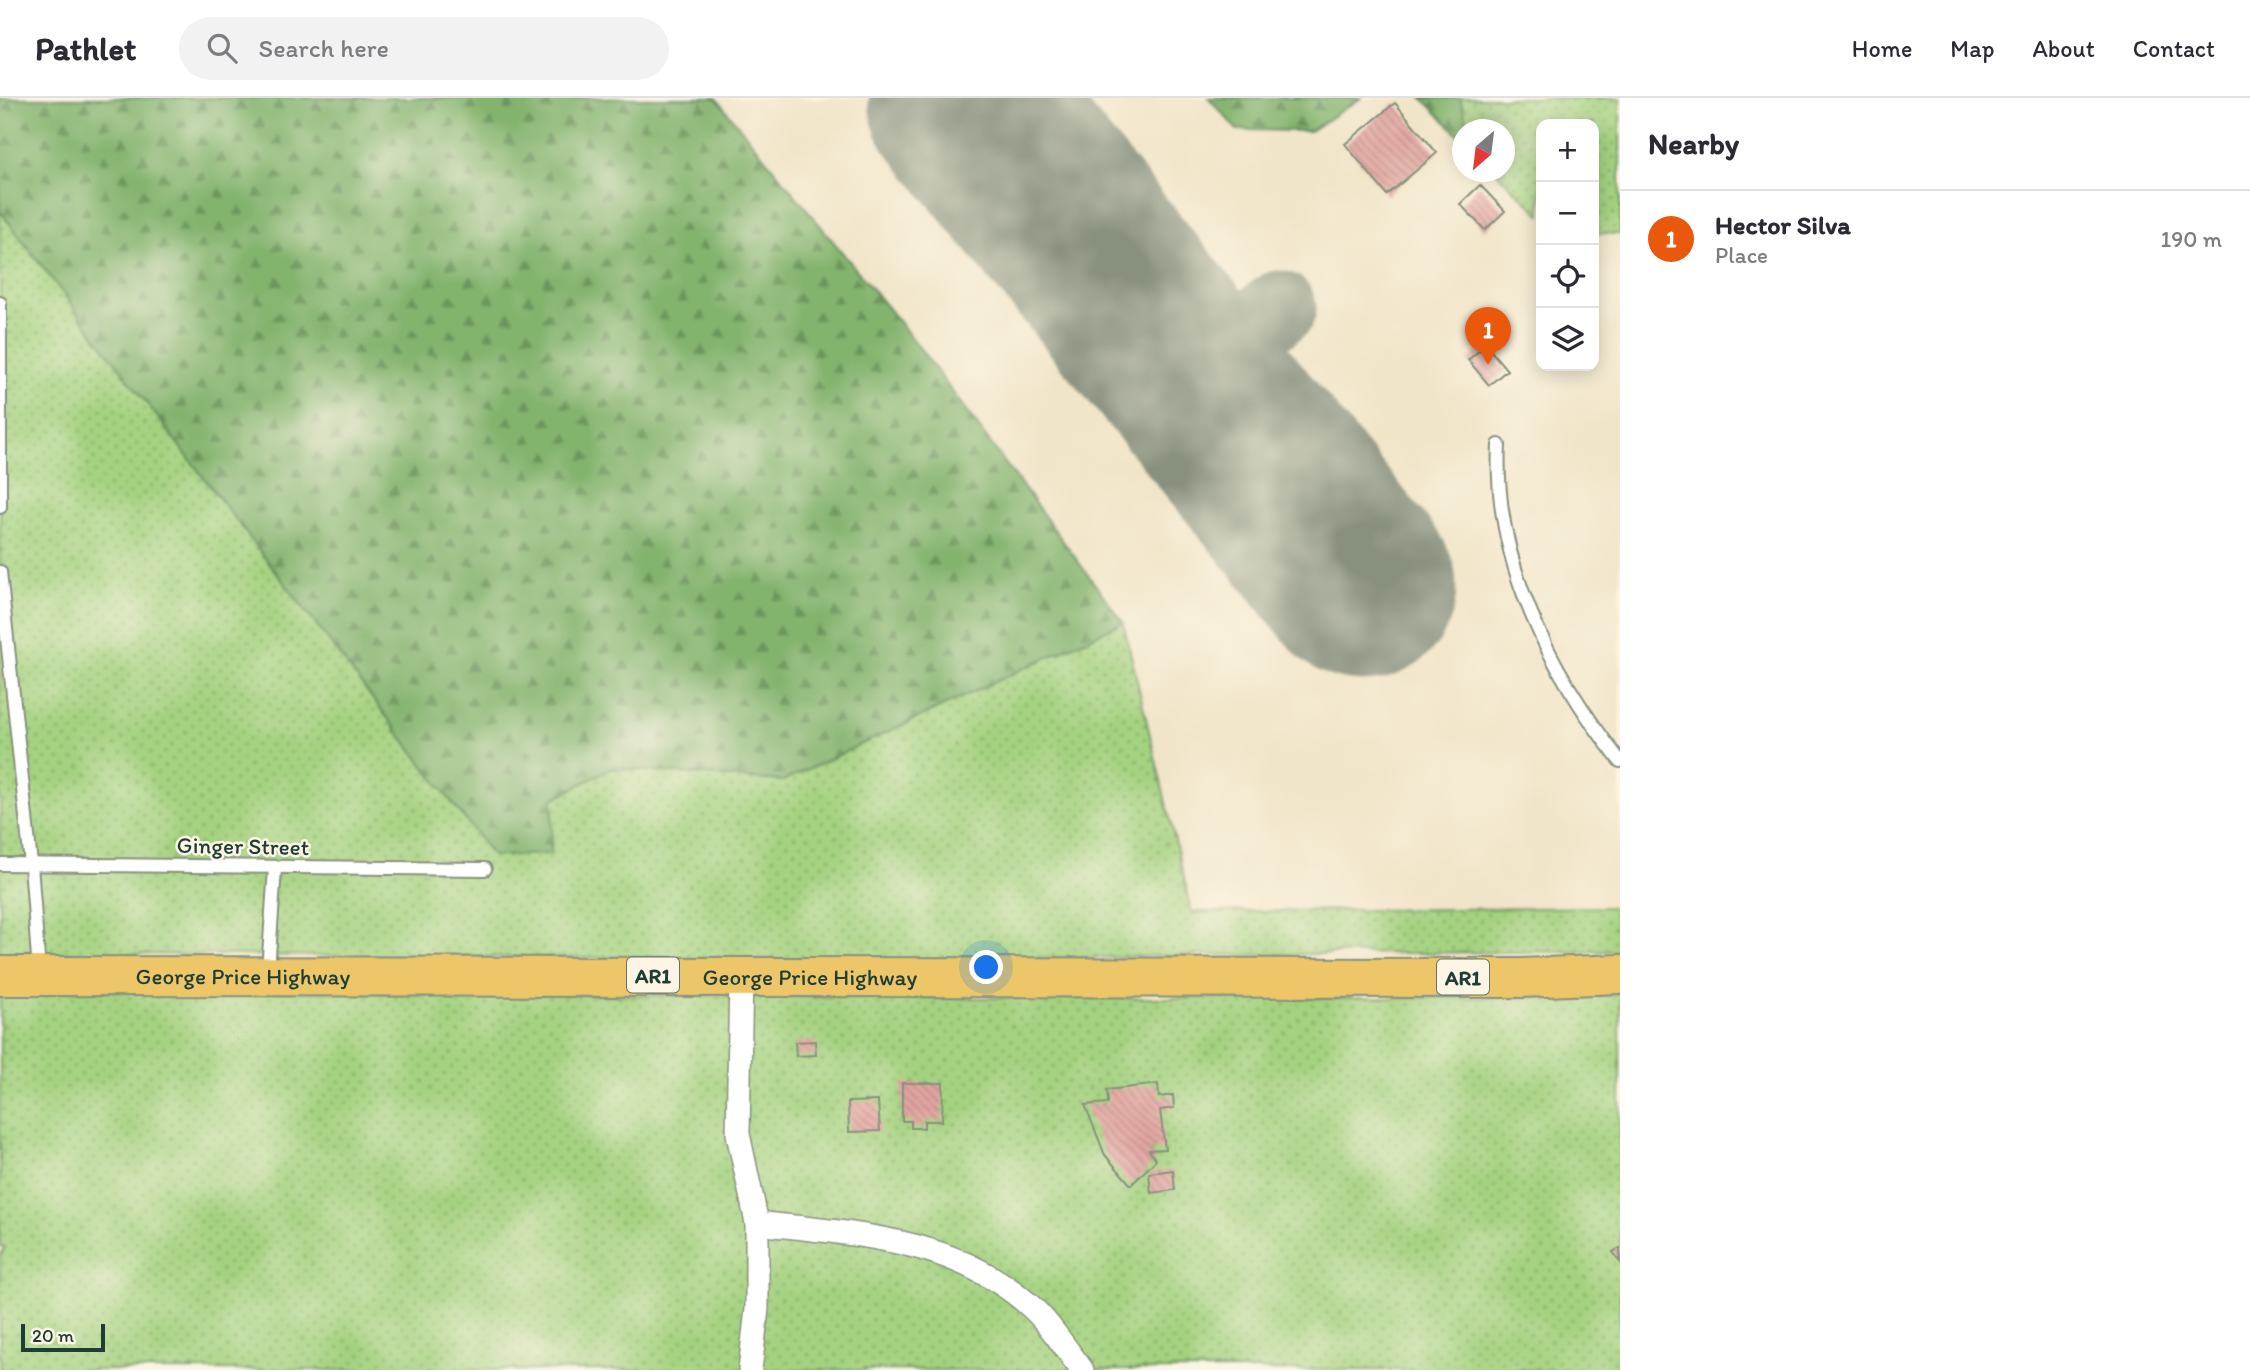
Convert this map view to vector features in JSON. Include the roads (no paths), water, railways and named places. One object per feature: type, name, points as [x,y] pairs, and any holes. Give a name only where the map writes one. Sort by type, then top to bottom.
[{"type":"highway","name":"George Price Highway","points":[[0,976],[741,974],[1521,978],[1620,974]]},
{"type":"street","points":[[741,974],[738,1134],[757,1223],[757,1310],[750,1370]]},
{"type":"street","points":[[757,1223],[897,1241],[937,1251],[969,1265],[1029,1304],[1082,1370]]},
{"type":"lane","points":[[0,507],[1,303]]},
{"type":"lane","points":[[1499,446],[1501,506],[1514,562],[1533,619],[1586,718],[1620,761]]},
{"type":"lane","points":[[0,572],[31,864],[39,976]]},
{"type":"lane","name":"Ginger Street","points":[[0,864],[485,869]]},
{"type":"lane","points":[[268,975],[275,868]]},
{"type":"place","name":"Hector Silva","points":[[1488,365]]}]
